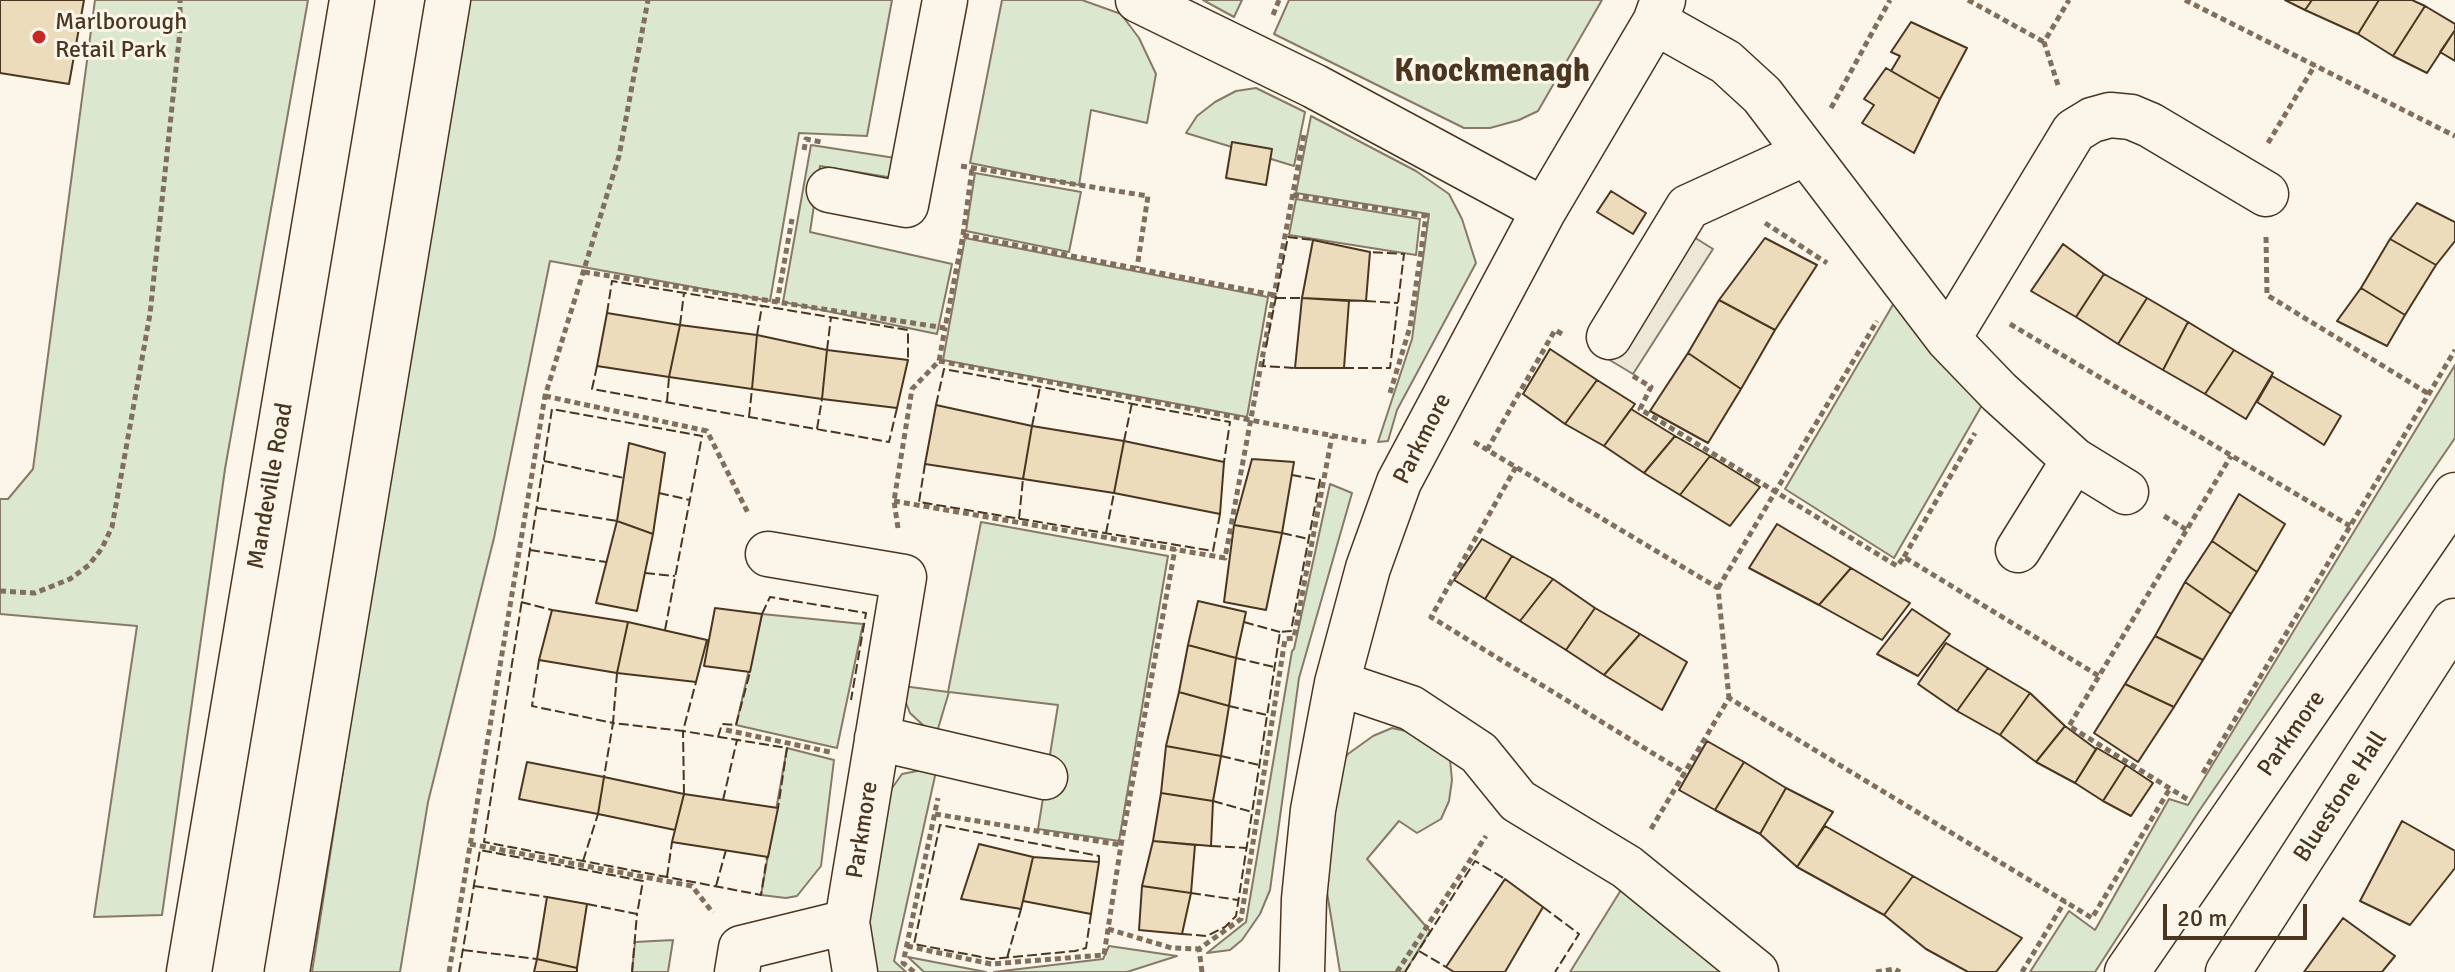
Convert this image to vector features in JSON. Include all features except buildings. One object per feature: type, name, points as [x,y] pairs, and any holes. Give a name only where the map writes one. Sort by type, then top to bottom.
[{"type":"street","name":"Mandeville Road","points":[[189,972],[352,0]]},
{"type":"street","points":[[287,972],[448,0]]},
{"type":"street","points":[[829,190],[906,205],[945,0]]},
{"type":"street","points":[[1138,0],[1314,86],[1544,210]]},
{"type":"street","name":"Parkmore","points":[[1302,972],[1304,899],[1313,810],[1337,683],[1368,568],[1399,482],[1544,210],[1659,11],[1726,62],[1762,95],[1948,339],[1999,392],[2074,460],[2126,492]]},
{"type":"street","points":[[1948,339],[2074,131],[2092,120],[2110,115],[2131,117],[2150,125],[2255,188]]},
{"type":"street","points":[[1617,354],[1688,207],[1806,153]]},
{"type":"street","points":[[2018,550],[2074,460]]},
{"type":"street","name":"Parkmore","points":[[2127,972],[2455,495]]},
{"type":"street","points":[[768,554],[904,577]]},
{"type":"street","name":"Parkmore","points":[[855,972],[847,922],[904,577]]},
{"type":"street","name":"Bluestone Hall","points":[[2228,972],[2454,621]]},
{"type":"street","points":[[1337,683],[1411,708],[1479,753],[1518,801],[1627,867],[1756,972]]},
{"type":"street","points":[[876,750],[947,754],[1045,777]]},
{"type":"street","points":[[739,960],[847,922]]},
{"type":"path","points":[[0,591],[35,593],[70,579],[89,565],[112,527],[150,314],[180,31],[180,0]]},
{"type":"path","points":[[449,972],[545,396],[619,156],[648,0]]},
{"type":"path","points":[[1806,153],[1890,0]]},
{"type":"path","points":[[1968,0],[2044,42],[2074,131]]},
{"type":"path","points":[[2044,42],[2069,0]]},
{"type":"path","points":[[2185,0],[2455,136]]},
{"type":"path","points":[[2315,65],[2255,188],[2267,295],[2429,394]]},
{"type":"path","points":[[894,501],[1225,558],[1314,86]]},
{"type":"path","points":[[915,158],[1148,196],[1137,268]]},
{"type":"path","points":[[904,577],[894,501],[912,389],[939,361],[963,235],[972,168]]},
{"type":"path","points":[[1717,194],[1836,268]]},
{"type":"path","points":[[1293,195],[1426,216],[1410,327],[1388,400]]},
{"type":"path","points":[[963,235],[1274,295]]},
{"type":"path","points":[[584,272],[945,328]]},
{"type":"path","points":[[1627,867],[1729,698],[1718,588],[1903,279]]},
{"type":"path","points":[[1971,301],[2350,526]]},
{"type":"path","points":[[1487,450],[1555,330],[1566,336]]},
{"type":"path","points":[[2231,456],[2069,726],[2187,800],[2455,350]]},
{"type":"path","points":[[1617,354],[1651,387],[1640,409],[1897,566],[1999,392]]},
{"type":"path","points":[[939,361],[1415,452]]},
{"type":"path","points":[[545,396],[707,431],[768,554]]},
{"type":"path","points":[[1108,929],[1172,948],[1199,949],[1241,919],[1285,639],[1294,638],[1332,436]]},
{"type":"path","points":[[1685,773],[1431,617],[1516,467],[1718,588]]},
{"type":"path","points":[[907,946],[991,964],[1104,955],[1175,549]]},
{"type":"path","points":[[1904,557],[2099,676]]},
{"type":"path","points":[[1729,698],[2092,918],[2169,790]]},
{"type":"path","points":[[726,730],[876,750]]},
{"type":"path","points":[[914,972],[903,963],[947,754]]},
{"type":"path","points":[[1397,972],[1482,841],[1518,801]]},
{"type":"path","points":[[935,814],[1121,845]]},
{"type":"path","points":[[470,844],[692,886],[739,960]]},
{"type":"path","points":[[2022,972],[2065,900]]},
{"type":"path","points":[[1199,949],[1202,972]]},
{"type":"path","points":[[1876,972],[1894,969],[1900,972]]},
{"type":"green space","points":[[95,0],[308,0],[225,469],[162,915],[94,917],[137,626],[0,614],[0,499],[8,499],[33,469]]},
{"type":"green space","points":[[467,0],[892,0],[867,136],[799,133],[770,301],[550,261],[494,538],[428,802],[400,972],[312,972],[400,402]]},
{"type":"green space","points":[[1002,0],[1082,0],[1121,14],[1139,38],[1156,74],[1147,123],[1091,110],[1079,185],[970,163]]},
{"type":"green space","points":[[1203,0],[1242,0],[1234,17]]},
{"type":"green space","points":[[1289,0],[1602,0],[1538,111],[1490,128],[1464,128],[1274,34]]},
{"type":"green space","points":[[1256,88],[1305,112],[1294,166],[1186,133],[1197,116],[1215,102],[1236,91]]},
{"type":"green space","points":[[1311,116],[1416,171],[1449,194],[1462,219],[1476,263],[1397,410],[1388,441],[1378,442],[1412,339],[1429,214],[1296,193]]},
{"type":"green space","points":[[811,145],[921,162],[918,182],[820,166],[810,232],[952,264],[937,334],[783,302]]},
{"type":"green space","points":[[975,173],[1081,192],[1069,252],[966,231]]},
{"type":"green space","points":[[1296,199],[1420,219],[1416,255],[1289,235]]},
{"type":"green space","points":[[965,238],[1268,297],[1247,417],[943,360]]},
{"type":"green space","points":[[1901,291],[1989,393],[1894,558],[1785,489]]},
{"type":"green space","points":[[2455,365],[2455,438],[2199,811],[2095,972],[2030,972],[2069,911],[2095,930],[2169,799],[2188,805]]},
{"type":"green space","points":[[1330,484],[1352,493],[1299,678],[1270,890],[1260,914],[1242,940],[1230,950],[1207,953],[1246,922],[1292,651]]},
{"type":"green space","points":[[981,522],[1168,556],[1119,841],[1038,829],[1058,705],[949,692],[937,732],[924,726],[910,713],[903,686],[948,692]]},
{"type":"green space","points":[[762,614],[863,624],[837,748],[736,725]]},
{"type":"green space","points":[[1392,728],[1415,733],[1450,760],[1452,780],[1449,801],[1441,819],[1417,833],[1399,821],[1367,859],[1430,931],[1405,972],[1340,972],[1318,837],[1330,779],[1348,754],[1373,736]]},
{"type":"green space","points":[[787,748],[834,760],[821,866],[797,896],[786,898],[761,895]]},
{"type":"green space","points":[[937,767],[894,961],[906,972],[869,972],[865,902],[885,798],[902,774]]},
{"type":"green space","points":[[1621,890],[1723,972],[1570,972]]},
{"type":"green space","points":[[673,940],[668,972],[632,972],[635,942]]},
{"type":"green space","points":[[1109,946],[1177,956],[1127,972],[994,972],[1103,959]]},
{"type":"green space","points":[[908,957],[986,972],[924,972]]},
{"type":"shaded area","points":[[1681,229],[1713,249],[1633,374],[1603,356]]},
{"type":"fence","points":[[1266,347],[1288,237],[1313,240]]},
{"type":"fence","points":[[1344,368],[1390,368],[1404,254],[1370,252]]},
{"type":"fence","points":[[607,313],[612,281],[908,330],[908,360]]},
{"type":"fence","points":[[680,325],[684,293]]},
{"type":"fence","points":[[1276,298],[1302,298]]},
{"type":"fence","points":[[1366,301],[1398,303]]},
{"type":"fence","points":[[757,335],[762,306]]},
{"type":"fence","points":[[827,350],[831,317]]},
{"type":"fence","points":[[1264,359],[1263,366],[1295,368]]},
{"type":"fence","points":[[597,366],[592,389],[889,442],[897,408]]},
{"type":"fence","points":[[936,405],[944,369],[1230,422],[1224,462]]},
{"type":"fence","points":[[667,402],[669,377]]},
{"type":"fence","points":[[1032,426],[1040,387]]},
{"type":"fence","points":[[749,417],[752,389]]},
{"type":"fence","points":[[817,429],[822,399]]},
{"type":"fence","points":[[1124,441],[1132,403]]},
{"type":"fence","points":[[665,630],[702,436],[552,409],[484,842],[761,895],[767,857]]},
{"type":"fence","points":[[544,461],[624,478]]},
{"type":"fence","points":[[925,464],[919,502],[1213,551],[1220,514]]},
{"type":"fence","points":[[1182,934],[1207,936],[1225,927],[1236,916],[1280,632],[1291,631],[1320,480],[1292,475]]},
{"type":"fence","points":[[1019,519],[1023,479]]},
{"type":"fence","points":[[659,493],[690,500]]},
{"type":"fence","points":[[1106,533],[1114,493]]},
{"type":"fence","points":[[537,508],[617,521]]},
{"type":"fence","points":[[1282,533],[1309,539]]},
{"type":"fence","points":[[530,550],[606,562]]},
{"type":"fence","points":[[645,573],[675,576]]},
{"type":"fence","points":[[762,614],[770,597],[866,613],[851,700]]},
{"type":"fence","points":[[521,602],[552,610]]},
{"type":"fence","points":[[1244,622],[1280,632]]},
{"type":"fence","points":[[1236,658],[1274,667]]},
{"type":"fence","points":[[539,660],[532,706],[613,723],[604,777]]},
{"type":"fence","points":[[718,737],[722,724],[736,725],[750,672]]},
{"type":"fence","points":[[617,673],[613,723],[683,731],[696,682]]},
{"type":"fence","points":[[1229,706],[1267,715]]},
{"type":"fence","points":[[684,794],[683,731],[787,748],[778,808]]},
{"type":"fence","points":[[723,800],[737,740]]},
{"type":"fence","points":[[1221,756],[1259,765]]},
{"type":"fence","points":[[1213,801],[1252,812]]},
{"type":"fence","points":[[583,861],[598,814]]},
{"type":"fence","points":[[1091,914],[1086,948],[1075,951],[992,959],[914,944],[940,825],[1099,856],[1099,862]]},
{"type":"fence","points":[[667,877],[672,842]]},
{"type":"fence","points":[[1211,846],[1246,848]]},
{"type":"fence","points":[[459,972],[480,850],[643,881],[637,914],[587,904]]},
{"type":"fence","points":[[716,886],[726,850]]},
{"type":"fence","points":[[1405,972],[1475,861],[1505,879]]},
{"type":"fence","points":[[474,886],[547,897]]},
{"type":"fence","points":[[1191,893],[1238,900]]},
{"type":"fence","points":[[1543,907],[1579,934],[1555,972]]},
{"type":"fence","points":[[1007,958],[1021,909]]},
{"type":"fence","points":[[632,972],[637,914]]},
{"type":"fence","points":[[463,950],[537,959]]},
{"type":"fence","points":[[1419,951],[1446,967]]},
{"type":"place","name":"Marlborough Retail Park","points":[[39,37]]},
{"type":"district","name":"Knockmenagh","points":[[1492,73]]}]
